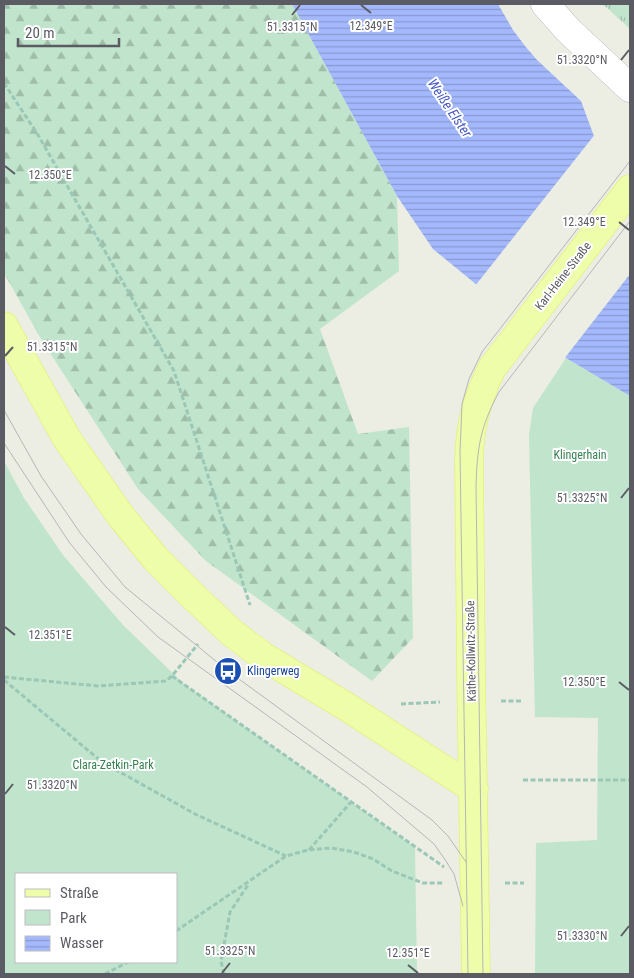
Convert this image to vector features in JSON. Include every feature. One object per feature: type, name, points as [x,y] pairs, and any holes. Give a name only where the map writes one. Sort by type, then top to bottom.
[{"type":"main road","name":"Karl-Heine-Straße","points":[[514,339],[630,189]]},
{"type":"main road","points":[[4,326],[67,439],[120,516],[155,558],[195,598],[231,632],[264,657],[347,707],[474,789]]},
{"type":"main road","name":"Käthe-Kollwitz-Straße","points":[[476,974],[470,436],[474,411],[482,387],[492,368],[514,339]]},
{"type":"street","points":[[545,4],[568,30],[630,88]]},
{"type":"path","points":[[4,83],[38,135],[174,371],[245,586],[264,657]]},
{"type":"path","points":[[4,679],[98,686],[166,682],[201,639]]},
{"type":"path","points":[[172,676],[446,869]]},
{"type":"path","points":[[4,679],[102,762],[195,814],[286,856]]},
{"type":"path","points":[[523,780],[630,780]]},
{"type":"path","points":[[308,850],[352,802]]},
{"type":"path","points":[[178,930],[286,856],[308,850],[330,848],[354,852],[373,858],[392,870],[422,883]]},
{"type":"path","points":[[224,974],[221,961],[230,912],[250,882]]},
{"type":"path","points":[[105,974],[126,963]]},
{"type":"green space","points":[[4,4],[292,4],[397,196],[399,271],[320,329],[358,434],[409,427],[413,638],[372,681],[206,561],[138,489],[41,339],[4,273]]},
{"type":"green space","points":[[602,4],[630,4],[630,29],[606,7]]},
{"type":"green space","name":"Klingerhain","points":[[566,358],[630,396],[630,974],[535,974],[536,843],[597,840],[598,718],[535,717],[529,435],[533,408]]},
{"type":"green space","name":"Clara-Zetkin-Park","points":[[4,461],[24,498],[63,555],[123,625],[184,684],[415,847],[417,974],[4,974]]},
{"type":"water","name":"Weiße Elster","points":[[292,4],[498,4],[525,46],[537,60],[581,101],[595,139],[630,173],[630,396],[566,358],[433,249],[397,196]]},
{"type":"pier","points":[[596,133],[597,137],[630,169],[630,274],[564,359],[475,286]]},
{"type":"tram line","points":[[468,974],[460,452],[462,404],[469,379],[482,352],[630,161]]},
{"type":"tram line","points":[[483,974],[476,487],[477,461],[481,438],[499,392],[630,221]]},
{"type":"tram line","points":[[4,410],[41,476],[81,534],[125,587],[228,671],[432,820],[448,836],[466,862]]},
{"type":"tram line","points":[[4,443],[69,542],[106,587],[158,637],[367,787],[434,844],[454,874],[463,906]]},
{"type":"place","name":"Klingerweg","points":[[228,671]]}]
